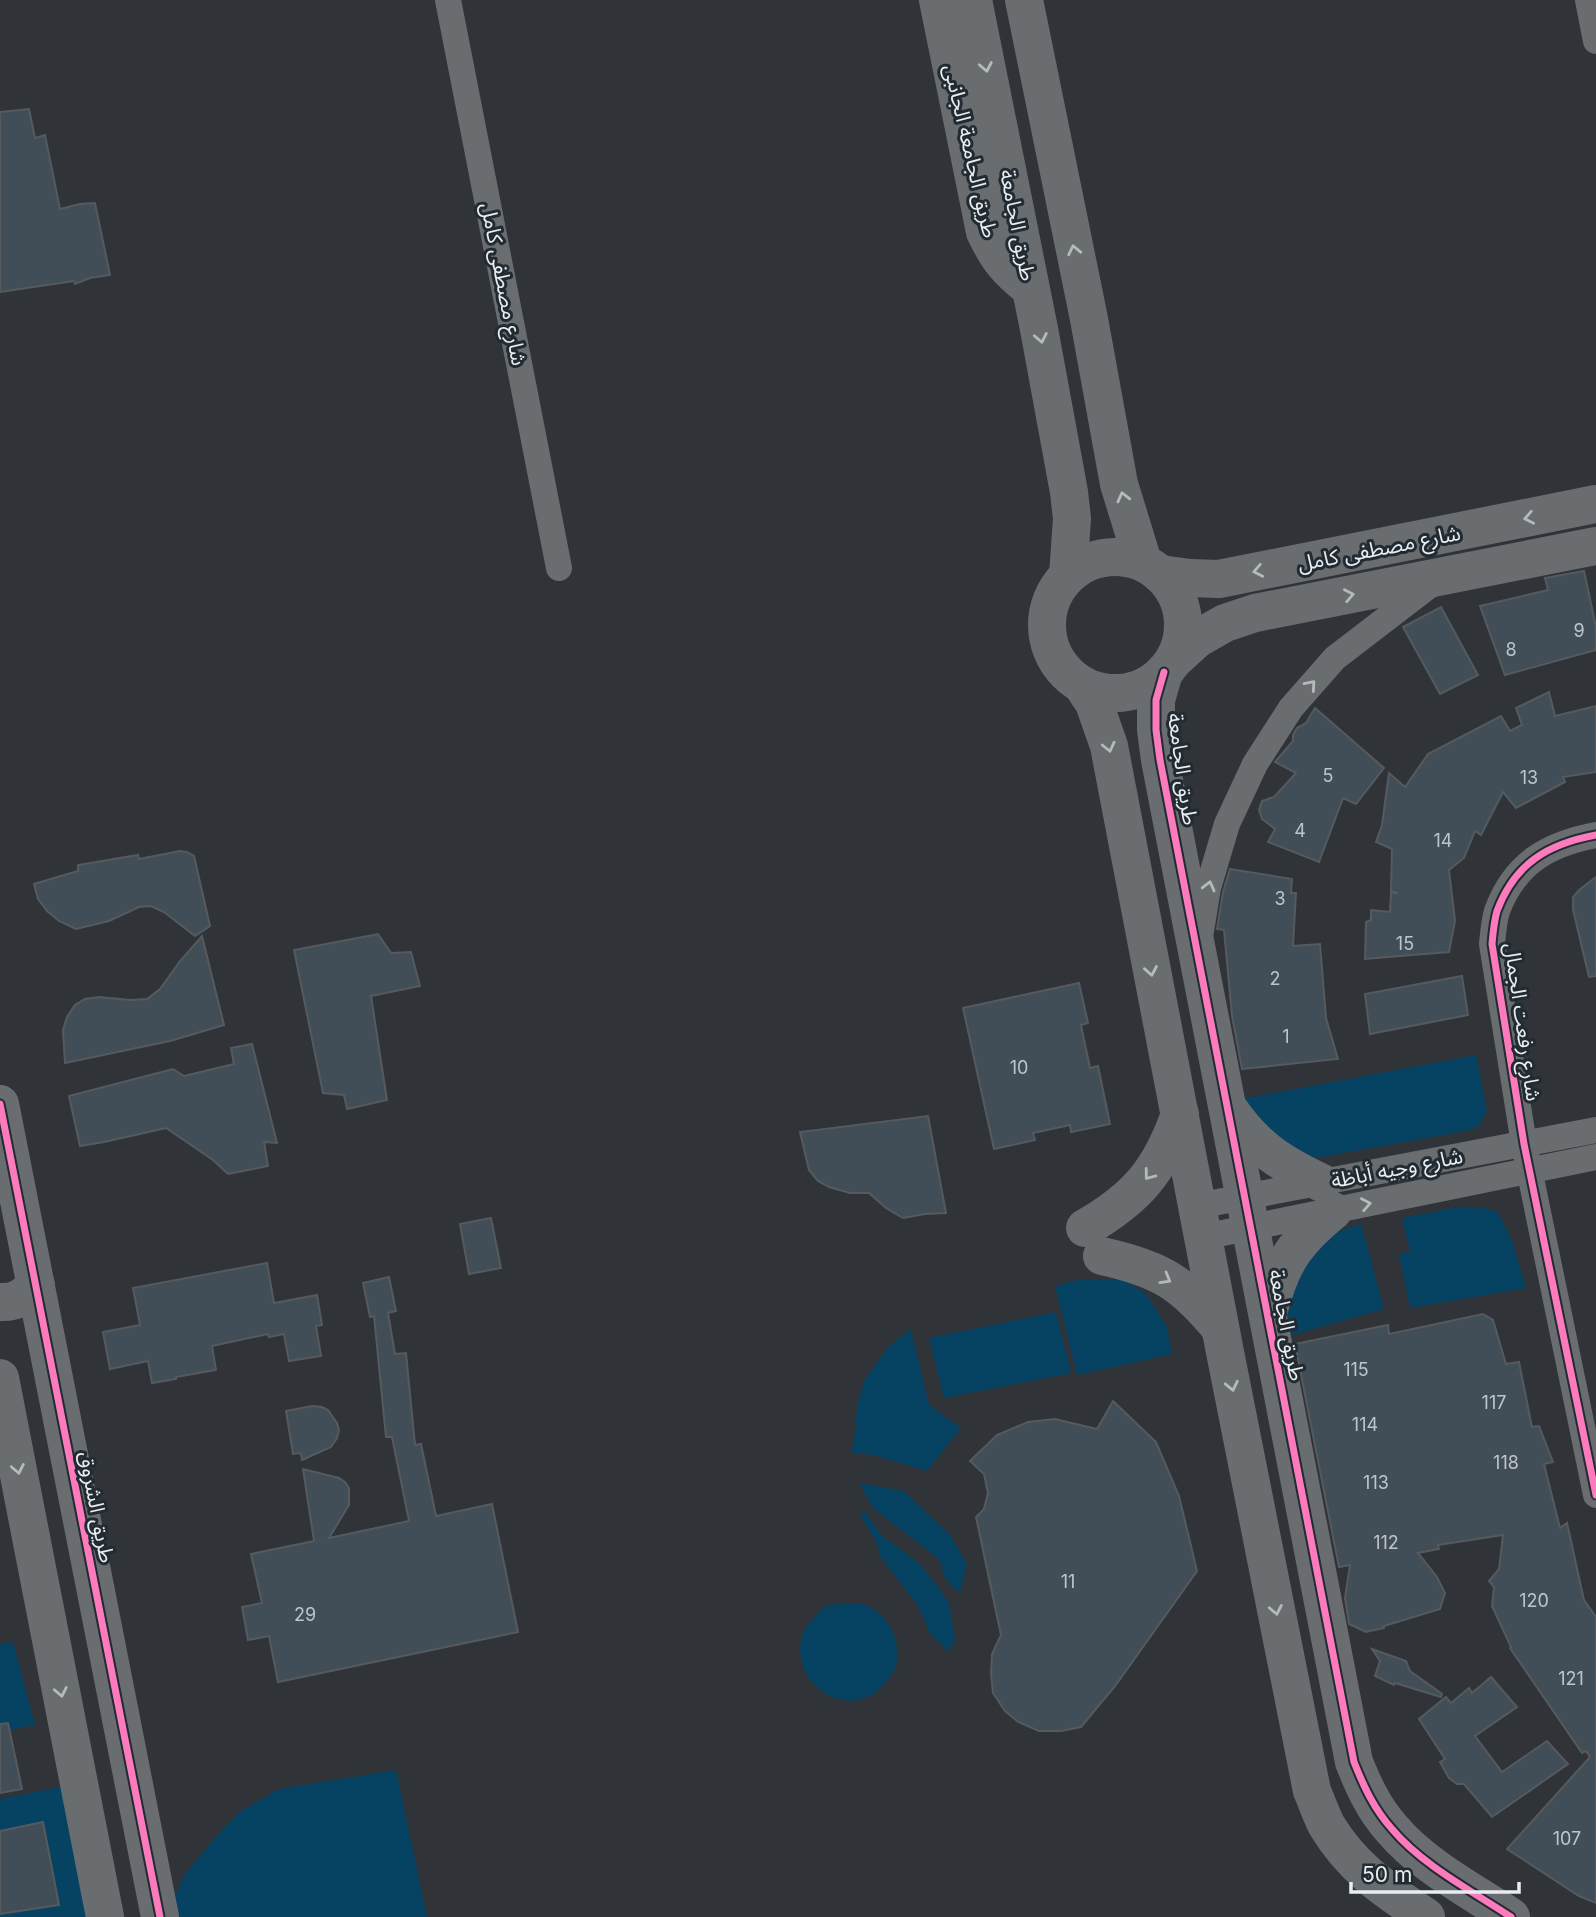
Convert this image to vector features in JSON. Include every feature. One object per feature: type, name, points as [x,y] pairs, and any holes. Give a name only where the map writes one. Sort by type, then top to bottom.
[{"type":"street","name":"شارع مصطفى كامل","points":[[448,0],[559,568]]},
{"type":"street","name":"طريق الجامعة الجانبى","points":[[938,0],[985,232],[996,254],[1011,273],[1030,288]]},
{"type":"street","name":"طريق الجامعة","points":[[973,0],[1069,492],[1072,519],[1068,575]]},
{"type":"street","points":[[1024,0],[1118,476],[1126,510],[1151,568]]},
{"type":"street","name":"شارع مصطفى كامل","points":[[1151,568],[1190,578],[1219,579],[1596,504]]},
{"type":"street","name":"شارع مصطفى كامل","points":[[1169,666],[1197,639],[1225,623],[1255,613],[1596,546]]},
{"type":"street","points":[[1111,557],[1127,558],[1151,568],[1172,588],[1180,605],[1183,624],[1181,642],[1169,666],[1146,685],[1125,692],[1103,692],[1071,678],[1052,653],[1047,636],[1046,619],[1050,602],[1058,587],[1068,575],[1088,562],[1111,557]]},
{"type":"street","points":[[1198,953],[1208,888],[1227,824],[1255,764],[1291,708],[1335,658],[1440,577]]},
{"type":"street","name":"طريق الجامعة","points":[[1169,666],[1156,700],[1160,760],[1354,1762],[1376,1809],[1410,1848],[1511,1917]]},
{"type":"street","points":[[1082,685],[1094,703],[1109,746],[1312,1791],[1326,1824],[1347,1854],[1372,1880],[1426,1917]]},
{"type":"street","name":"شارع رفعت الجمال","points":[[1596,835],[1555,846],[1529,862],[1509,886],[1496,913],[1492,943],[1524,1144],[1596,1495]]},
{"type":"street","name":"طريق الشروق","points":[[0,1104],[22,1263],[160,1917]]},
{"type":"street","points":[[1227,1105],[1240,1126],[1257,1144],[1327,1197],[1309,1231],[1289,1256],[1275,1284],[1268,1315]]},
{"type":"street","points":[[1180,1114],[1170,1143],[1154,1169],[1135,1193],[1112,1212],[1094,1242],[1169,1279],[1198,1301],[1220,1328]]},
{"type":"street","name":"شارع وجيه أباظة","points":[[1327,1197],[1524,1144],[1596,1130]]},
{"type":"street","name":"شارع وجيه أباظة","points":[[1200,1221],[1327,1197],[1530,1171],[1596,1157]]},
{"type":"street","points":[[0,1302],[22,1298],[22,1263]]},
{"type":"street","points":[[2,1393],[106,1917]]},
{"type":"shaded area","points":[[1476,1055],[1487,1110],[1479,1126],[1466,1131],[1315,1158],[1291,1146],[1258,1121],[1242,1099]]},
{"type":"shaded area","points":[[1458,1207],[1484,1208],[1498,1212],[1512,1241],[1526,1288],[1410,1308],[1399,1254],[1410,1251],[1402,1218]]},
{"type":"shaded area","points":[[1361,1224],[1384,1309],[1281,1338],[1301,1262],[1327,1235]]},
{"type":"shaded area","points":[[1080,1279],[1122,1279],[1146,1294],[1167,1327],[1172,1354],[1077,1375],[1055,1286]]},
{"type":"shaded area","points":[[1056,1312],[1071,1373],[944,1398],[929,1338]]},
{"type":"shaded area","points":[[911,1329],[929,1405],[961,1428],[927,1471],[873,1455],[851,1453],[857,1406],[865,1379],[889,1346]]},
{"type":"shaded area","points":[[859,1483],[904,1491],[950,1535],[967,1564],[960,1593],[946,1579],[940,1560],[873,1508]]},
{"type":"shaded area","points":[[864,1510],[881,1535],[919,1563],[949,1603],[955,1640],[948,1652],[930,1633],[918,1606],[879,1555],[878,1545],[860,1514]]},
{"type":"shaded area","points":[[858,1603],[878,1612],[890,1626],[897,1644],[896,1664],[890,1676],[875,1693],[860,1699],[845,1700],[830,1696],[817,1687],[807,1674],[801,1658],[801,1640],[807,1626],[826,1605]]},
{"type":"shaded area","points":[[13,1642],[35,1725],[0,1732],[0,1644]]},
{"type":"shaded area","points":[[396,1770],[427,1917],[178,1917],[174,1900],[184,1875],[239,1812],[279,1789]]},
{"type":"shaded area","points":[[65,1786],[95,1917],[0,1917],[0,1799]]},
{"type":"building","points":[[29,109],[35,138],[45,135],[60,209],[95,203],[110,275],[75,284],[74,281],[0,292],[0,112]]},
{"type":"building","points":[[1584,571],[1596,627],[1596,650],[1505,675],[1480,606],[1548,590],[1545,578]]},
{"type":"building","points":[[1441,607],[1478,675],[1440,694],[1403,627]]},
{"type":"building","points":[[1549,692],[1555,716],[1596,706],[1596,772],[1563,777],[1565,782],[1516,808],[1503,792],[1481,835],[1475,831],[1464,858],[1449,870],[1455,921],[1449,952],[1365,959],[1366,922],[1371,920],[1371,910],[1390,912],[1391,893],[1398,893],[1391,891],[1392,849],[1376,842],[1382,825],[1389,773],[1405,787],[1428,754],[1501,716],[1510,731],[1522,725],[1516,708]]},
{"type":"building","points":[[1315,708],[1384,768],[1356,804],[1343,798],[1319,862],[1268,842],[1275,829],[1262,819],[1259,810],[1262,801],[1274,797],[1296,773],[1275,762],[1293,741],[1297,728],[1306,723]]},
{"type":"building","points":[[180,851],[194,856],[210,926],[195,936],[164,912],[151,906],[139,907],[109,921],[76,929],[59,921],[38,899],[34,884],[78,871],[78,865],[138,855],[139,859]]},
{"type":"building","points":[[1230,869],[1292,879],[1291,893],[1296,893],[1293,946],[1320,944],[1326,1018],[1338,1059],[1242,1069],[1232,1016],[1224,930],[1217,929]]},
{"type":"building","points":[[1596,877],[1596,976],[1589,977],[1573,910],[1573,897]]},
{"type":"building","points":[[378,934],[391,953],[411,952],[420,986],[371,996],[387,1100],[347,1109],[344,1095],[323,1093],[294,950]]},
{"type":"building","points":[[202,936],[224,1025],[170,1041],[65,1063],[63,1030],[75,1005],[85,999],[99,997],[147,999],[160,989]]},
{"type":"building","points":[[1462,976],[1468,1015],[1370,1034],[1365,994]]},
{"type":"building","points":[[1079,983],[1088,1023],[1081,1025],[1090,1068],[1098,1066],[1110,1124],[1071,1132],[1070,1125],[1033,1133],[1035,1140],[994,1149],[963,1008]]},
{"type":"building","points":[[252,1044],[277,1143],[264,1142],[268,1166],[228,1174],[213,1160],[166,1128],[80,1146],[69,1096],[173,1069],[184,1076],[234,1064],[231,1048]]},
{"type":"building","points":[[928,1116],[946,1213],[903,1218],[869,1193],[850,1193],[829,1187],[818,1181],[809,1170],[800,1132]]},
{"type":"building","points":[[491,1218],[501,1268],[469,1274],[460,1224]]},
{"type":"building","points":[[267,1263],[274,1303],[317,1295],[322,1325],[316,1326],[321,1356],[289,1361],[284,1334],[269,1337],[268,1334],[212,1346],[216,1370],[176,1379],[152,1383],[148,1361],[110,1369],[103,1332],[140,1325],[133,1288]]},
{"type":"building","points":[[389,1277],[396,1311],[388,1313],[395,1354],[406,1353],[415,1445],[421,1444],[436,1516],[492,1504],[518,1632],[278,1682],[269,1636],[248,1640],[242,1607],[262,1603],[251,1554],[314,1541],[303,1469],[339,1478],[349,1488],[349,1505],[329,1538],[409,1521],[392,1437],[386,1437],[374,1316],[370,1317],[363,1283]]},
{"type":"building","points":[[1483,1314],[1493,1320],[1506,1364],[1519,1362],[1532,1427],[1539,1426],[1553,1462],[1544,1464],[1560,1528],[1567,1523],[1584,1600],[1596,1617],[1596,1903],[1579,1896],[1507,1849],[1590,1757],[1586,1751],[1582,1753],[1510,1648],[1492,1606],[1494,1587],[1489,1581],[1499,1569],[1503,1535],[1438,1545],[1439,1549],[1418,1553],[1437,1577],[1445,1593],[1440,1609],[1366,1632],[1349,1624],[1345,1598],[1350,1565],[1339,1567],[1295,1344],[1388,1325],[1389,1334]]},
{"type":"building","points":[[1113,1401],[1156,1442],[1179,1496],[1197,1571],[1116,1685],[1081,1727],[1039,1731],[1018,1722],[1005,1711],[993,1693],[992,1654],[1001,1635],[976,1517],[984,1509],[988,1493],[984,1474],[970,1461],[997,1435],[1028,1422],[1055,1419],[1097,1429]]},
{"type":"building","points":[[312,1406],[328,1410],[339,1430],[331,1447],[302,1460],[301,1453],[293,1454],[286,1411]]},
{"type":"building","points":[[1372,1649],[1406,1661],[1410,1671],[1442,1694],[1441,1697],[1395,1683],[1394,1685],[1375,1676],[1380,1661]]},
{"type":"building","points":[[1491,1677],[1517,1707],[1475,1736],[1502,1772],[1547,1741],[1568,1764],[1492,1817],[1464,1784],[1457,1784],[1449,1778],[1440,1762],[1445,1759],[1419,1719],[1446,1697],[1451,1703],[1469,1688],[1472,1693]]},
{"type":"building","points":[[8,1723],[22,1789],[0,1793],[0,1724]]},
{"type":"building","points":[[43,1822],[59,1905],[0,1914],[0,1831]]},
{"type":"cycle path","points":[[1164,672],[1156,700],[1160,760],[1354,1762],[1375,1806],[1404,1842],[1448,1877],[1511,1917]]},
{"type":"cycle path","points":[[1596,835],[1548,850],[1524,868],[1504,894],[1494,923],[1492,944],[1524,1144],[1596,1495]]},
{"type":"cycle path","points":[[0,1104],[160,1917]]}]
